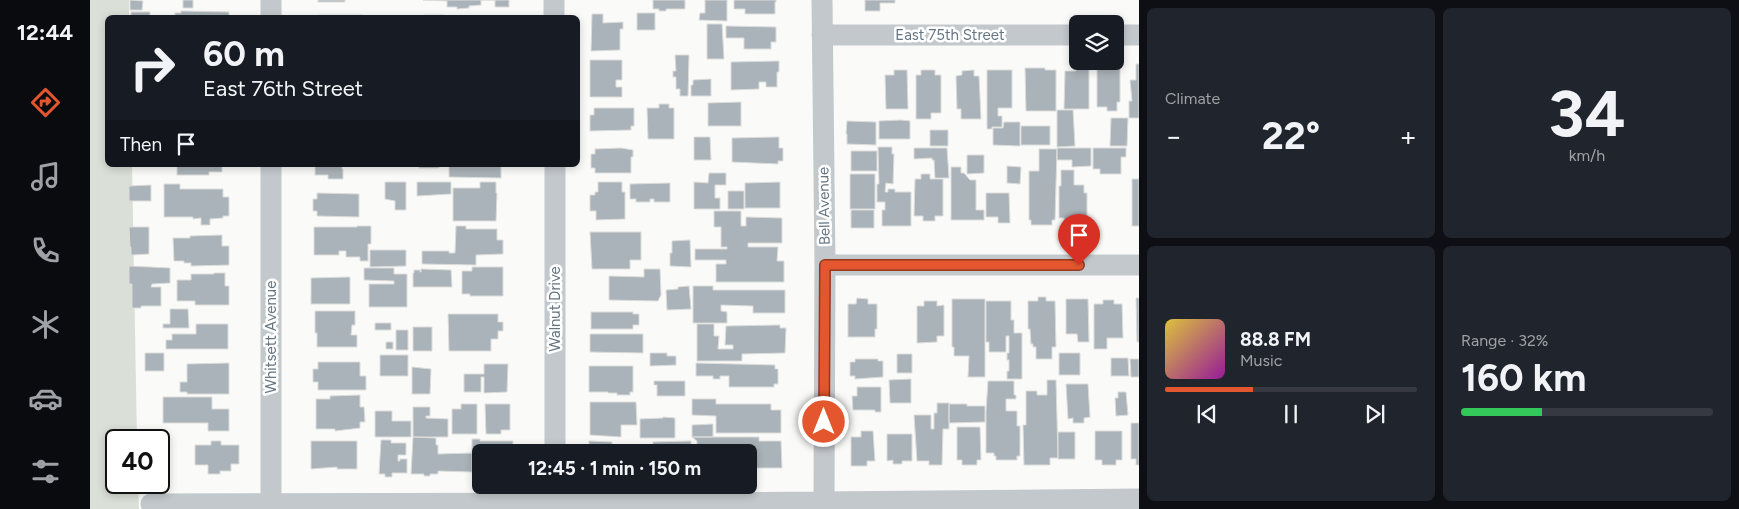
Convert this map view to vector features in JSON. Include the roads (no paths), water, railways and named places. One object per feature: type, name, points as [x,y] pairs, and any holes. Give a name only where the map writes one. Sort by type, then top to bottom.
[{"type":"street","points":[[271,0],[271,15]]},
{"type":"street","points":[[554,0],[554,15]]},
{"type":"street","name":"Bell Avenue","points":[[822,0],[825,265],[824,502]]},
{"type":"street","name":"East 75th Street","points":[[822,35],[1069,35]]},
{"type":"street","points":[[1124,35],[1139,35]]},
{"type":"street","name":"Whitsett Avenue","points":[[271,167],[271,507]]},
{"type":"street","name":"Walnut Drive","points":[[554,167],[555,444]]},
{"type":"street","points":[[825,265],[1139,265]]},
{"type":"street","points":[[151,504],[271,507],[555,499],[711,506],[824,502],[1139,499]]}]
